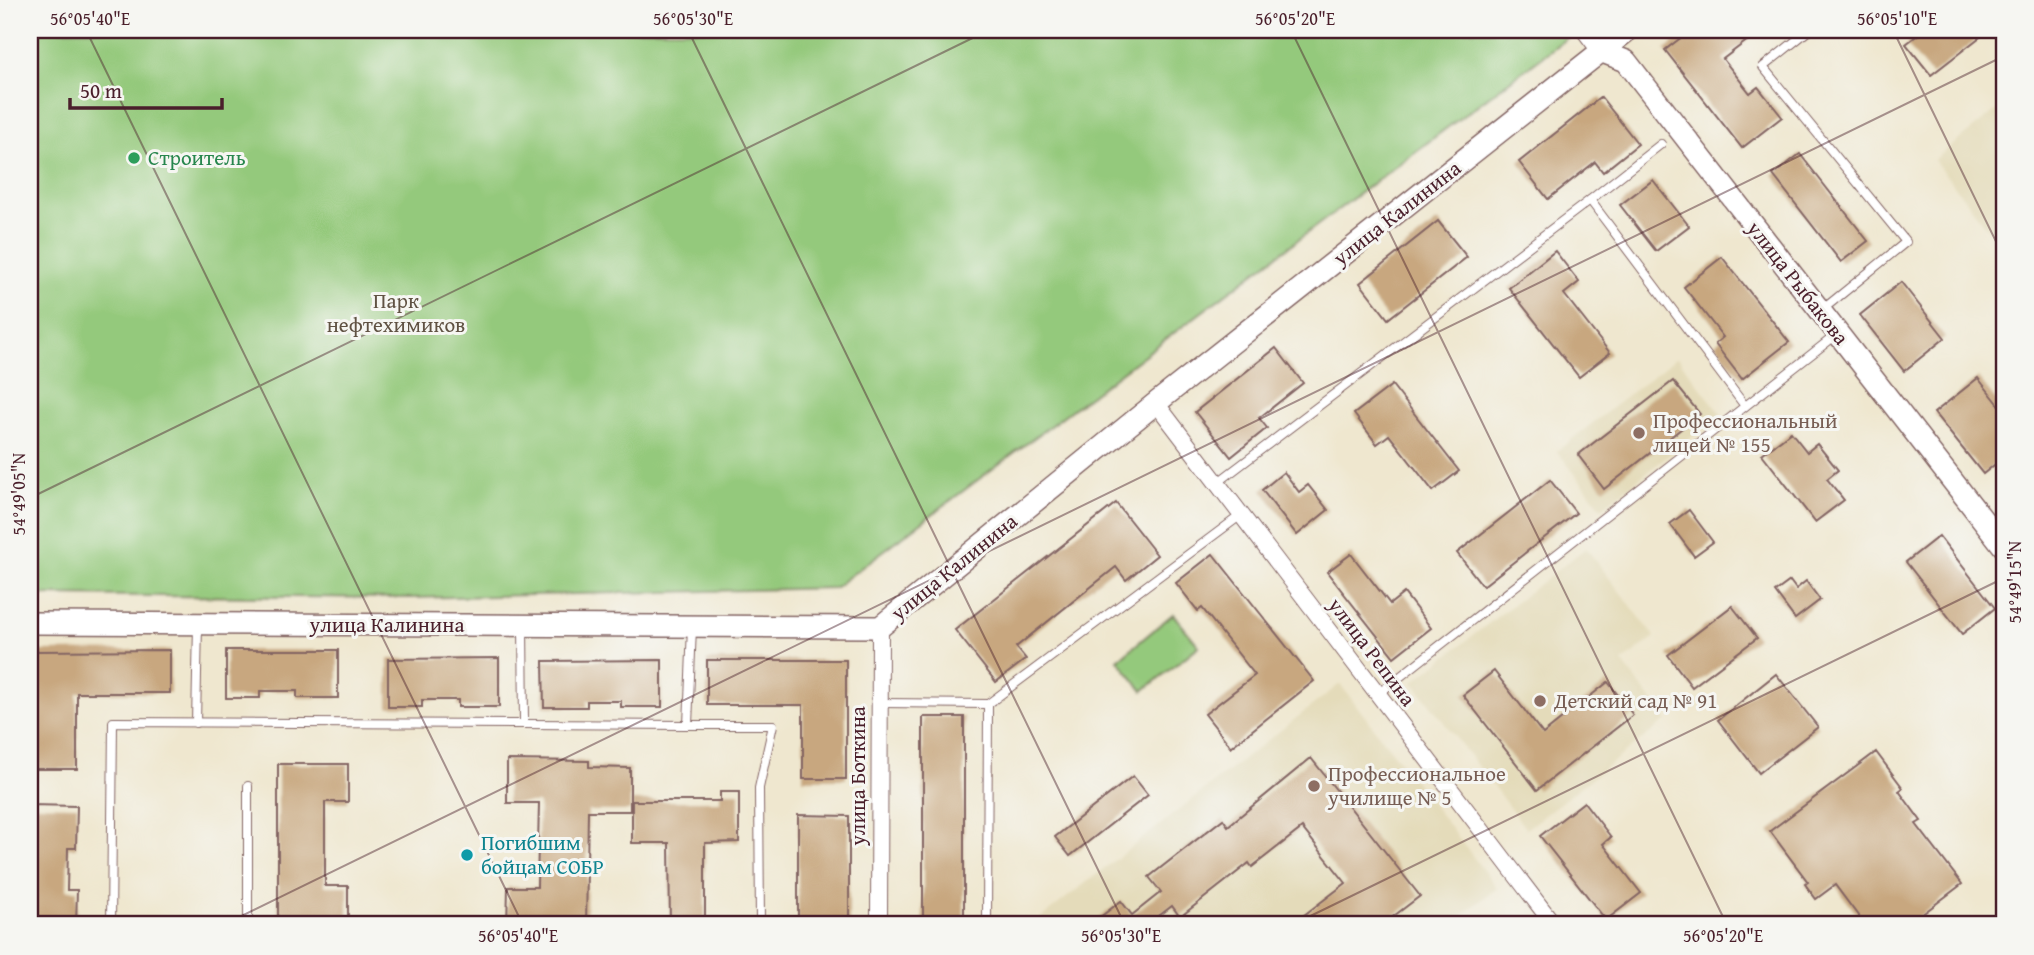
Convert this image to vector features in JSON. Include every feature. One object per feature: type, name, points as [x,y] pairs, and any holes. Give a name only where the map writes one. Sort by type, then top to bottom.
[{"type":"street","name":"улица Рыбакова","points":[[1584,30],[1600,51],[1626,61],[2004,547]]},
{"type":"street","name":"улица Калинина","points":[[30,623],[880,627],[1156,403],[1628,30]]},
{"type":"street","name":"улица Репина","points":[[1156,403],[1554,925]]},
{"type":"street","name":"улица Боткина","points":[[878,925],[880,627]]},
{"type":"lane","points":[[1809,30],[1763,67],[1906,242],[1821,311]]},
{"type":"lane","points":[[1217,483],[1661,144]]},
{"type":"lane","points":[[1590,200],[1745,406]]},
{"type":"lane","points":[[1378,694],[1838,334]]},
{"type":"lane","points":[[880,703],[988,704],[1241,515]]},
{"type":"lane","points":[[196,723],[198,624]]},
{"type":"lane","points":[[523,625],[524,724]]},
{"type":"lane","points":[[688,725],[692,626]]},
{"type":"lane","points":[[987,925],[988,704]]},
{"type":"lane","points":[[111,925],[113,722],[773,725],[760,788],[760,925]]},
{"type":"lane","points":[[248,786],[248,925]]},
{"type":"shaded area","points":[[2004,104],[2004,249],[1934,160]]},
{"type":"shaded area","name":"Профессиональный лицей № 155","points":[[1677,357],[1721,414],[1602,508],[1557,451]]},
{"type":"shaded area","name":"Детский сад № 91","points":[[1586,548],[1655,637],[1622,662],[1667,720],[1526,829],[1413,682]]},
{"type":"shaded area","name":"Профессиональное училище № 5","points":[[1340,684],[1497,888],[1449,925],[1037,925],[1037,921]]},
{"type":"green space","name":"Парк нефтехимиков","points":[[30,30],[1569,30],[1572,34],[834,588],[409,598],[30,595]]},
{"type":"green space","points":[[1173,614],[1199,646],[1143,691],[1118,660]]},
{"type":"building","points":[[1691,30],[1761,30],[1723,59],[1750,93],[1758,87],[1782,117],[1742,148],[1665,50]]},
{"type":"building","points":[[1924,30],[1989,30],[1931,75],[1906,44]]},
{"type":"building","points":[[1601,97],[1638,144],[1603,172],[1595,162],[1548,199],[1519,162]]},
{"type":"building","points":[[1800,154],[1868,241],[1841,262],[1773,175]]},
{"type":"building","points":[[1653,180],[1689,226],[1656,251],[1620,205]]},
{"type":"building","points":[[1438,221],[1467,257],[1388,319],[1360,283]]},
{"type":"building","points":[[1555,251],[1579,282],[1564,294],[1610,353],[1579,377],[1509,288]]},
{"type":"building","points":[[1722,257],[1789,342],[1742,379],[1715,344],[1723,337],[1684,287]]},
{"type":"building","points":[[1901,282],[1945,338],[1904,371],[1860,315]]},
{"type":"building","points":[[1276,348],[1303,383],[1259,418],[1267,428],[1231,457],[1195,412]]},
{"type":"building","points":[[1978,378],[2004,411],[2004,457],[1983,474],[1934,413]]},
{"type":"building","points":[[1673,381],[1700,414],[1604,489],[1578,455]]},
{"type":"building","points":[[1392,385],[1459,471],[1433,491],[1389,435],[1377,444],[1354,414]]},
{"type":"building","points":[[1791,432],[1807,452],[1817,444],[1838,470],[1827,479],[1844,500],[1815,522],[1762,454]]},
{"type":"building","points":[[1284,472],[1299,492],[1308,485],[1328,510],[1297,535],[1262,490]]},
{"type":"building","points":[[1550,480],[1576,513],[1483,586],[1457,553]]},
{"type":"building","points":[[1116,503],[1157,555],[1126,580],[1116,567],[1016,647],[1026,659],[996,682],[955,630]]},
{"type":"building","points":[[1689,510],[1713,542],[1694,556],[1670,524]]},
{"type":"building","points":[[1939,536],[1995,608],[1962,634],[1906,562]]},
{"type":"building","points":[[1213,554],[1314,681],[1231,747],[1205,714],[1255,675],[1202,608],[1198,611],[1176,583]]},
{"type":"building","points":[[1351,554],[1390,604],[1404,593],[1431,628],[1394,657],[1327,572]]},
{"type":"building","points":[[1790,581],[1796,589],[1806,581],[1820,600],[1795,619],[1775,592]]},
{"type":"building","points":[[1732,606],[1757,638],[1692,687],[1668,655]]},
{"type":"building","points":[[170,650],[170,693],[77,693],[77,769],[33,769],[33,651]]},
{"type":"building","points":[[226,650],[338,650],[338,698],[297,698],[297,691],[260,691],[260,698],[226,698]]},
{"type":"building","points":[[499,658],[499,707],[458,707],[458,700],[422,700],[422,707],[388,707],[388,659]]},
{"type":"building","points":[[662,660],[662,707],[621,707],[621,701],[587,701],[587,707],[544,707],[543,661]]},
{"type":"building","points":[[707,660],[846,660],[846,779],[803,779],[803,705],[707,705]]},
{"type":"building","points":[[1494,671],[1543,734],[1608,682],[1633,715],[1537,790],[1463,695]]},
{"type":"building","points":[[1776,674],[1818,727],[1759,773],[1718,720]]},
{"type":"building","points":[[923,717],[964,717],[964,924],[923,924]]},
{"type":"building","points":[[1876,752],[1903,788],[1899,791],[1921,821],[1916,824],[1962,884],[1908,925],[1865,925],[1835,885],[1816,899],[1805,884],[1808,882],[1770,831]]},
{"type":"building","points":[[1311,758],[1420,896],[1382,925],[1291,925],[1346,883],[1302,828],[1252,867],[1249,863],[1180,917],[1172,906],[1147,925],[1090,925],[1121,901],[1132,915],[1161,892],[1149,877],[1223,819],[1228,826]]},
{"type":"building","points":[[507,760],[589,761],[589,767],[630,768],[630,811],[588,811],[586,925],[507,925],[508,887],[537,887],[539,803],[507,803]]},
{"type":"building","points":[[278,764],[348,764],[348,802],[325,802],[325,886],[348,886],[348,925],[278,925]]},
{"type":"building","points":[[1133,776],[1148,795],[1070,856],[1055,837]]},
{"type":"building","points":[[720,792],[739,792],[739,842],[705,843],[705,925],[670,925],[669,843],[632,843],[632,801],[720,801]]},
{"type":"building","points":[[1584,802],[1611,837],[1603,844],[1641,893],[1606,920],[1540,836]]},
{"type":"building","points":[[30,805],[77,806],[76,848],[68,848],[67,890],[77,890],[76,925],[30,925]]},
{"type":"building","points":[[798,815],[849,816],[849,925],[798,925]]},
{"type":"place","name":"Строитель","points":[[134,158]]},
{"type":"place","name":"Профессиональный лицей № 155","points":[[1639,433]]},
{"type":"place","name":"Детский сад № 91","points":[[1540,701]]},
{"type":"place","name":"Профессиональное училище № 5","points":[[1314,786]]},
{"type":"place","name":"Погибшим бойцам СОБР","points":[[467,855]]}]
